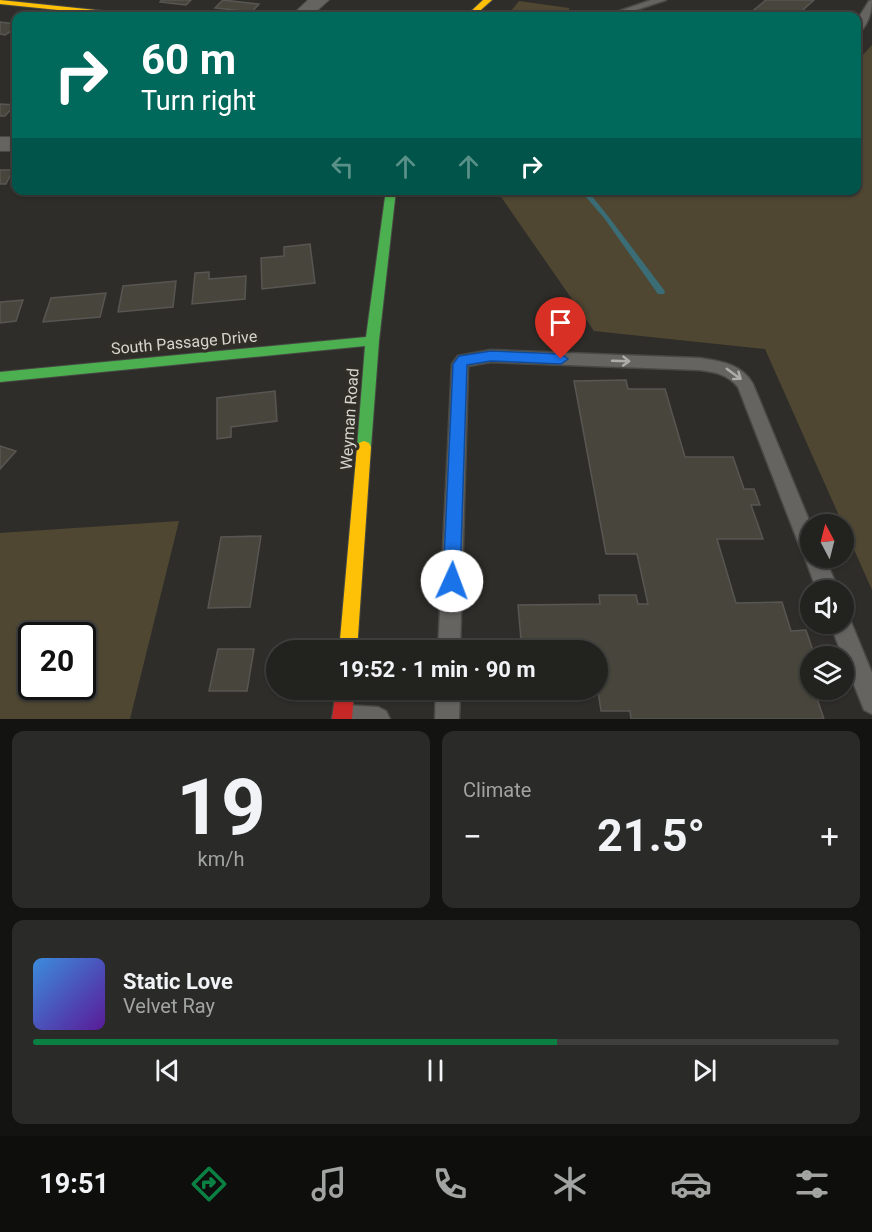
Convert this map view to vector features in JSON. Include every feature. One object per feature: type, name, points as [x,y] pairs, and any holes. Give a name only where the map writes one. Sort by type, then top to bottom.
[{"type":"street","points":[[305,12],[320,0]]},
{"type":"street","points":[[474,12],[488,0]]},
{"type":"street","points":[[0,2],[96,12]]},
{"type":"street","name":"Weyman Road","points":[[349,640],[372,341],[390,195]]},
{"type":"street","name":"South Passage Drive","points":[[0,377],[372,341]]},
{"type":"street","points":[[342,718],[344,700]]},
{"type":"lane","points":[[623,12],[662,0]]},
{"type":"lane","points":[[861,23],[872,3]]},
{"type":"lane","points":[[449,640],[460,364],[464,360],[491,356],[699,364],[729,369],[745,384],[800,522]]},
{"type":"lane","points":[[845,634],[872,702]]},
{"type":"lane","points":[[447,719],[448,700]]},
{"type":"lane","points":[[342,718],[378,719]]},
{"type":"shaded area","points":[[519,1],[569,8],[570,12],[510,12]]},
{"type":"shaded area","points":[[872,45],[872,590],[854,549],[854,514],[838,514],[765,349],[594,331],[500,195],[861,195],[861,57]]},
{"type":"shaded area","points":[[179,521],[130,719],[0,719],[0,533]]},
{"type":"building","points":[[162,0],[191,0],[186,5],[160,2]]},
{"type":"building","points":[[223,0],[259,4],[252,12],[215,8]]},
{"type":"building","points":[[766,0],[814,0],[800,12],[751,12]]},
{"type":"building","points":[[0,22],[12,24],[12,31],[5,35],[0,34]]},
{"type":"building","points":[[0,104],[12,105],[12,108],[5,116],[0,116]]},
{"type":"building","points":[[0,170],[12,170],[6,184],[0,184]]},
{"type":"building","points":[[310,244],[315,283],[262,289],[261,258],[284,256],[284,247]]},
{"type":"building","points":[[209,272],[209,279],[246,276],[245,299],[192,304],[195,273]]},
{"type":"building","points":[[176,281],[173,307],[118,312],[123,286]]},
{"type":"building","points":[[106,293],[100,317],[43,322],[51,298]]},
{"type":"building","points":[[23,300],[16,321],[0,323],[0,302]]},
{"type":"building","points":[[626,380],[628,389],[665,389],[685,457],[733,457],[744,489],[754,489],[760,505],[751,505],[763,539],[717,539],[736,603],[782,602],[791,631],[800,630],[800,634],[807,634],[811,646],[800,646],[800,700],[817,700],[824,719],[631,719],[630,711],[601,711],[599,700],[608,700],[608,640],[521,640],[518,605],[600,604],[599,595],[636,595],[638,604],[648,604],[637,554],[606,554],[574,381]]},
{"type":"building","points":[[275,391],[277,421],[231,427],[231,437],[217,439],[217,398]]},
{"type":"building","points":[[0,446],[16,451],[0,469]]},
{"type":"building","points":[[261,536],[250,607],[208,608],[221,537]]},
{"type":"building","points":[[218,649],[254,649],[247,691],[209,691]]},
{"type":"waterway","points":[[587,195],[661,292]]},
{"type":"traffic: fast","points":[[364,447],[372,341],[390,195]]},
{"type":"traffic: fast","points":[[0,377],[372,341]]},
{"type":"traffic: slow","points":[[474,12],[488,0]]},
{"type":"traffic: slow","points":[[0,2],[96,12]]},
{"type":"traffic: slow","points":[[349,640],[364,447]]},
{"type":"traffic: jam","points":[[342,719],[344,700]]},
{"type":"route","points":[[452,581],[460,364],[464,360],[491,356],[561,359]]}]
